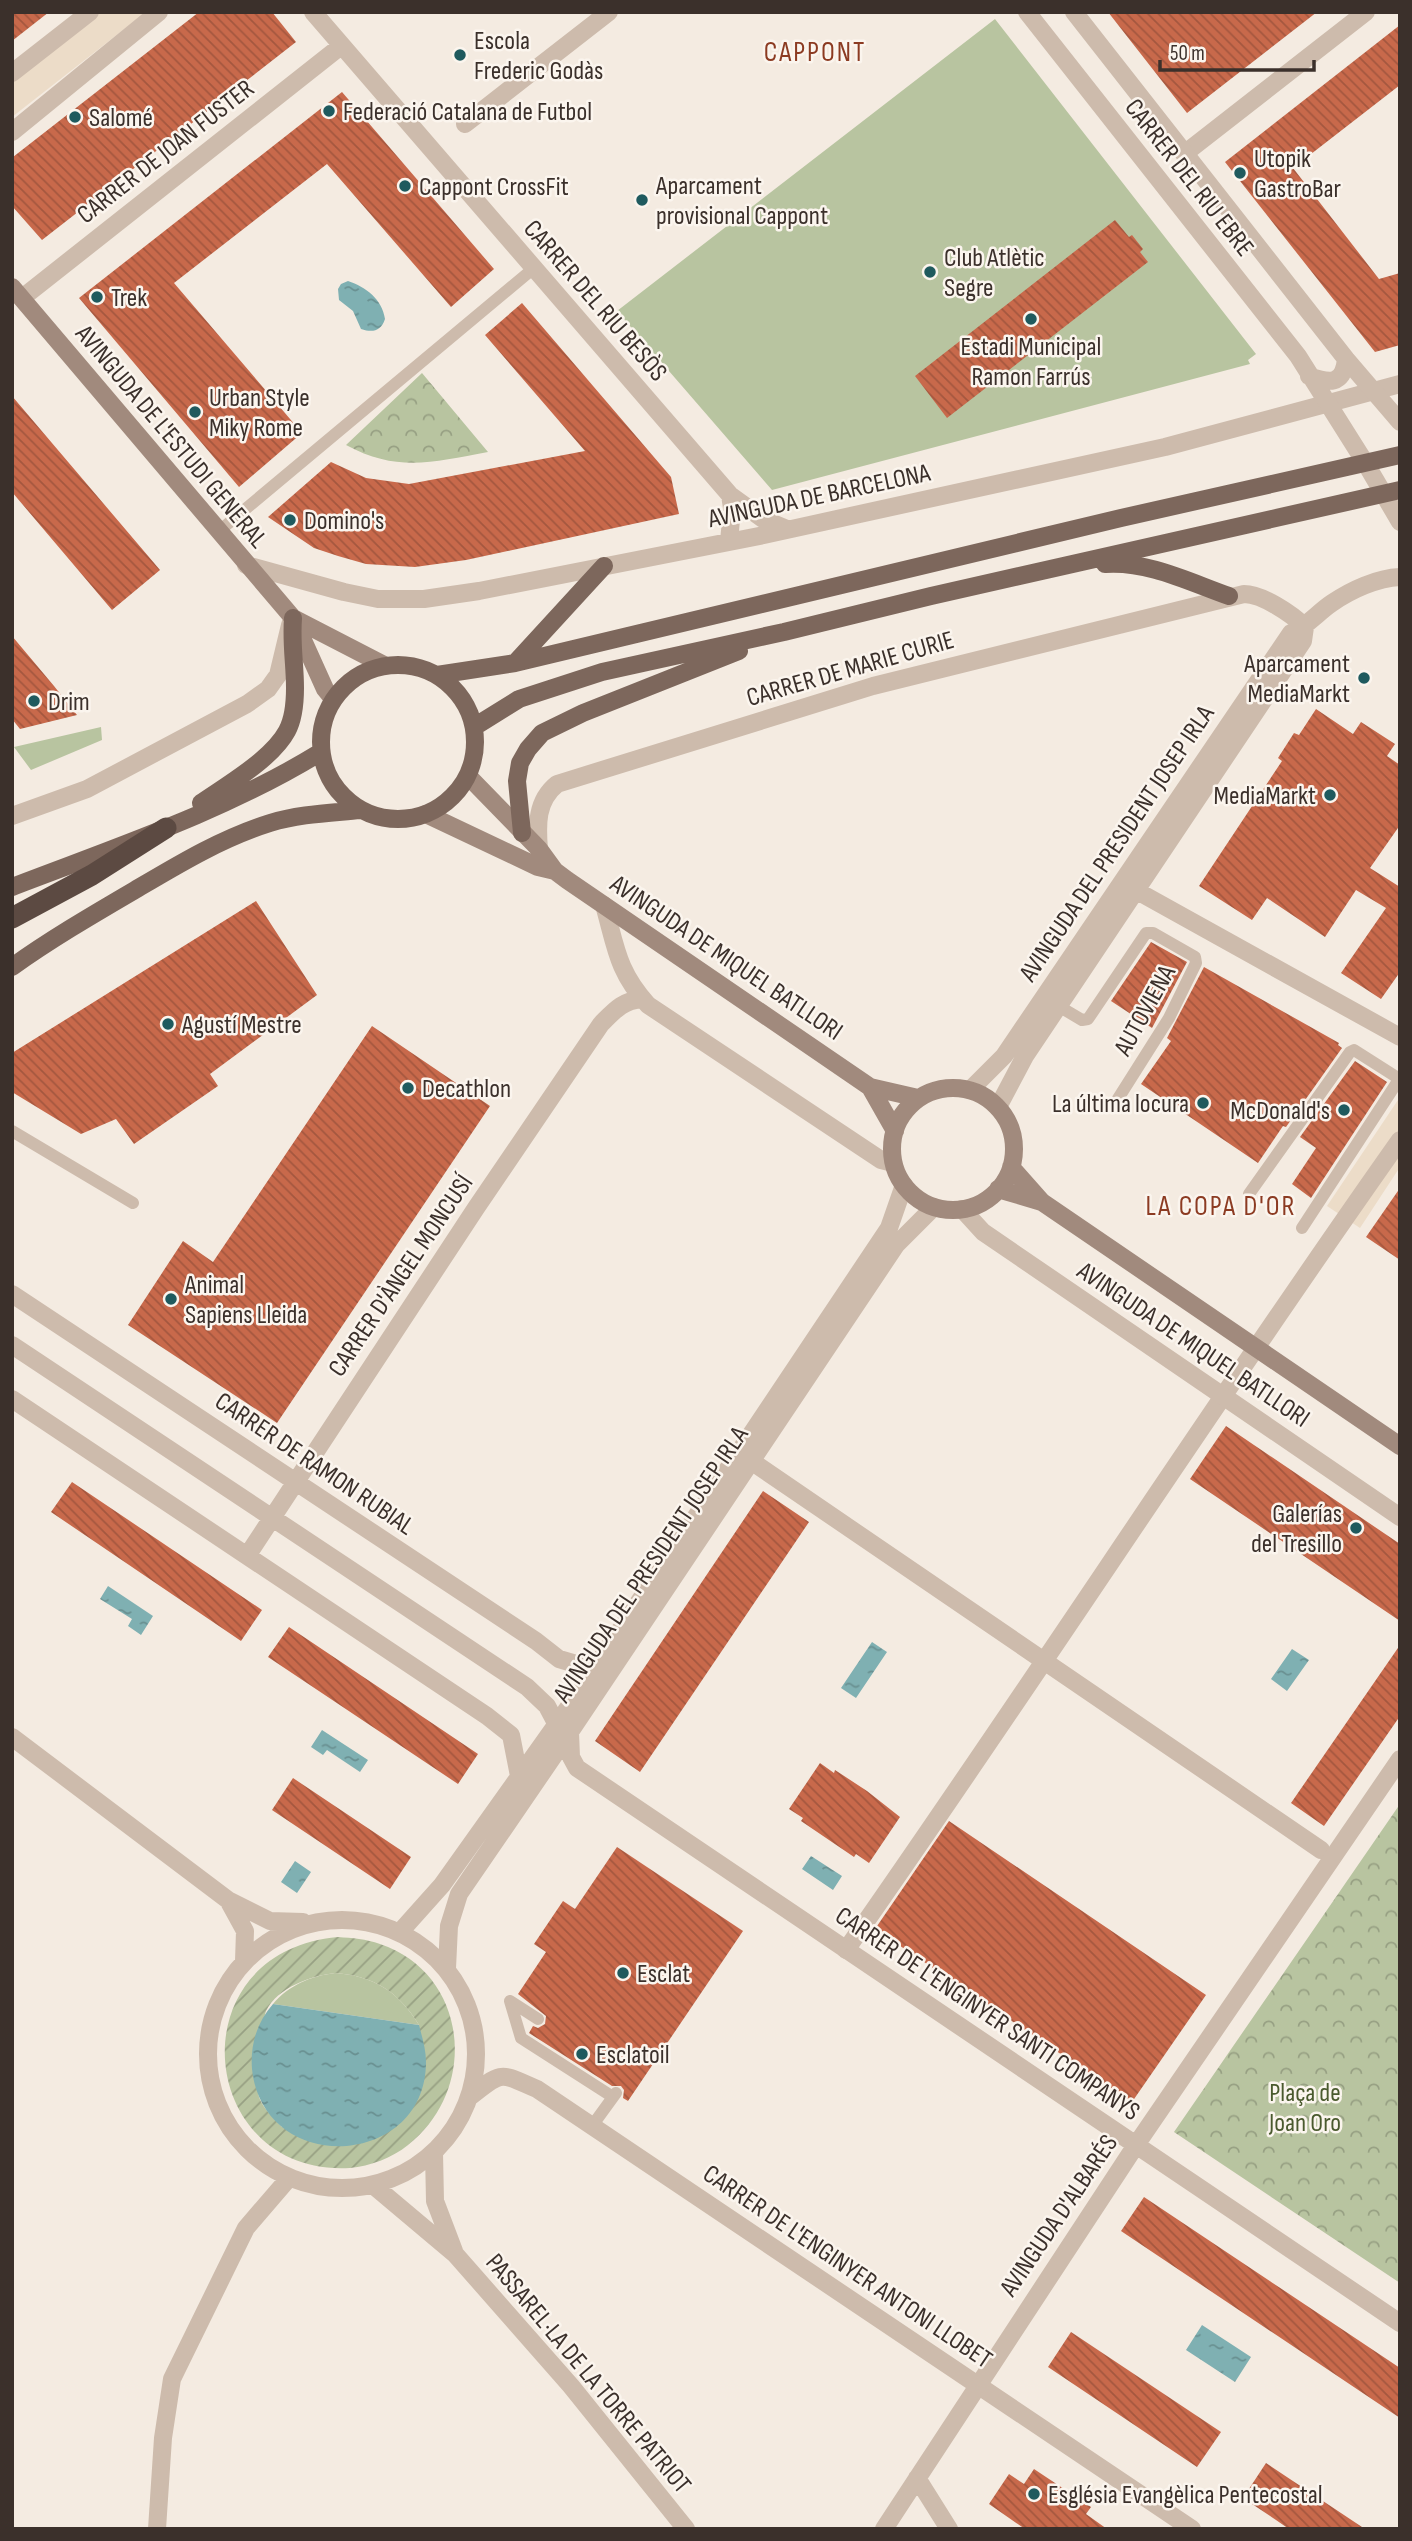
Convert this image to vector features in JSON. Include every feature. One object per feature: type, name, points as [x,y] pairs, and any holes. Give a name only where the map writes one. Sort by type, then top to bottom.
[{"type":"highway","points":[[12,918],[92,875],[166,828]]},
{"type":"main road","name":"AVINGUDA DE L'ESTUDI GENERAL","points":[[17,292],[293,618],[325,689],[333,699]]},
{"type":"main road","points":[[438,675],[515,663],[1400,455]]},
{"type":"main road","points":[[474,727],[519,699],[598,673],[1392,492]]},
{"type":"main road","points":[[1045,569],[1123,563],[1166,573],[1229,596]]},
{"type":"main road","points":[[515,663],[604,566]]},
{"type":"main road","name":"AVINGUDA DE L'ESTUDI GENERAL","points":[[293,618],[384,665]]},
{"type":"main road","points":[[166,828],[260,760],[278,744],[288,729],[294,709],[295,687],[291,643],[293,618]]},
{"type":"main road","points":[[522,833],[517,781],[520,763],[528,748],[542,733],[583,713],[784,632]]},
{"type":"main road","points":[[384,665],[412,666],[438,675],[461,697],[474,727],[475,752],[468,776],[457,792],[443,805],[426,814],[393,820],[360,810],[346,800],[334,786],[325,770],[320,752],[322,724],[333,699],[355,677],[384,665]]},
{"type":"main road","points":[[12,887],[166,828],[265,783],[320,752]]},
{"type":"main road","name":"AVINGUDA DE MIQUEL BATLLORI","points":[[468,776],[539,849],[555,871],[870,1087],[918,1098]]},
{"type":"main road","points":[[12,967],[194,855],[223,841],[274,822],[316,814],[360,810]]},
{"type":"main road","name":"AVINGUDA DE MIQUEL BATLLORI","points":[[426,814],[538,867],[555,871]]},
{"type":"main road","name":"AVINGUDA DE MIQUEL BATLLORI","points":[[870,1087],[895,1131]]},
{"type":"main road","points":[[943,1088],[970,1090],[998,1107],[1009,1122],[1014,1140],[1014,1159],[1008,1176],[998,1189],[978,1205],[962,1209],[934,1207],[923,1202],[904,1185],[894,1163],[892,1147],[895,1131],[900,1118],[918,1098],[943,1088]]},
{"type":"main road","name":"AVINGUDA DE MIQUEL BATLLORI","points":[[1011,1167],[1042,1202],[1400,1446]]},
{"type":"main road","name":"AVINGUDA DE MIQUEL BATLLORI","points":[[998,1189],[1042,1202]]},
{"type":"street","points":[[12,73],[90,12]]},
{"type":"street","points":[[12,131],[159,12]]},
{"type":"street","name":"CARRER DEL RIU BESÒS","points":[[313,12],[730,495],[763,519],[788,529]]},
{"type":"street","points":[[465,124],[609,12]]},
{"type":"street","name":"CARRER DEL RIU EBRE","points":[[1027,12],[1298,356],[1366,464],[1392,492],[1400,522]]},
{"type":"street","name":"CARRER DEL RIU EBRE","points":[[1074,12],[1346,359],[1400,422]]},
{"type":"street","points":[[1184,154],[1345,18],[1366,12]]},
{"type":"street","name":"CARRER DE JOAN FUSTER","points":[[17,292],[341,46]]},
{"type":"street","points":[[1309,376],[1326,382],[1337,379],[1343,372],[1346,359]]},
{"type":"street","name":"AVINGUDA DE BARCELONA","points":[[246,565],[378,599],[400,600],[480,591],[729,542],[1165,447],[1400,384]]},
{"type":"street","points":[[729,542],[732,508],[730,495]]},
{"type":"street","name":"AVINGUDA DEL PRESIDENT JOSEP IRLA","points":[[970,1090],[1004,1056],[1291,633],[1305,627],[1332,603],[1371,583],[1398,575]]},
{"type":"street","points":[[1229,596],[1256,595],[1294,616],[1305,627]]},
{"type":"street","name":"CARRER DE MARIE CURIE","points":[[539,849],[537,820],[540,811],[550,790],[566,781],[873,686],[1192,608],[1229,596]]},
{"type":"street","points":[[1279,609],[1279,622],[1288,637]]},
{"type":"street","points":[[12,816],[87,789],[247,704],[268,689],[278,675],[293,618]]},
{"type":"street","name":"AVINGUDA DEL PRESIDENT JOSEP IRLA","points":[[998,1107],[1025,1056],[1303,641],[1305,627]]},
{"type":"street","points":[[1137,891],[1400,1037]]},
{"type":"street","points":[[604,905],[621,968],[648,1005],[881,1160],[894,1163]]},
{"type":"street","name":"CARRER D'ÀNGEL MONCUSÍ","points":[[601,1024],[605,1010],[616,992],[621,968]]},
{"type":"street","name":"CARRER D'ÀNGEL MONCUSÍ","points":[[247,1556],[498,1175],[601,1024],[621,1004],[642,999]]},
{"type":"street","points":[[846,1950],[1254,1347],[1400,1140]]},
{"type":"street","name":"AVINGUDA DEL PRESIDENT JOSEP IRLA","points":[[400,1932],[442,1885],[519,1776],[563,1728],[593,1669],[889,1227],[904,1185]]},
{"type":"street","name":"AVINGUDA DEL PRESIDENT JOSEP IRLA","points":[[447,1968],[449,1926],[459,1894],[563,1728],[751,1461],[896,1245],[934,1207]]},
{"type":"street","name":"AVINGUDA DE MIQUEL BATLLORI","points":[[962,1209],[983,1232],[1400,1517]]},
{"type":"street","name":"CARRER DE RAMON RUBIAL","points":[[12,1294],[559,1659],[593,1669]]},
{"type":"street","points":[[12,1345],[527,1687],[547,1706],[563,1728]]},
{"type":"street","points":[[12,1399],[511,1734],[519,1776]]},
{"type":"street","points":[[751,1461],[1321,1850]]},
{"type":"street","name":"CARRER DE L'ENGINYER SANTI COMPANYS","points":[[563,1728],[577,1768],[1400,2323]]},
{"type":"street","points":[[12,1737],[228,1900],[270,1921],[358,1920],[400,1932],[425,1947],[447,1968],[469,2007],[478,2052],[471,2096],[454,2131],[434,2153],[406,2173],[373,2185],[331,2189],[289,2178],[252,2155],[225,2122],[209,2081],[207,2038],[219,1997],[243,1961],[275,1936],[313,1922]]},
{"type":"street","name":"AVINGUDA D'ALBARÉS","points":[[884,2529],[1136,2145],[1400,1759]]},
{"type":"street","points":[[228,1900],[245,1931],[243,1961]]},
{"type":"street","name":"CARRER DE L'ENGINYER ANTONI LLOBET","points":[[471,2096],[494,2077],[508,2076],[537,2089],[1192,2529]]},
{"type":"street","name":"PASSAREL·LA DE LA TORRE PATRIOT","points":[[434,2153],[435,2201],[455,2254]]},
{"type":"street","points":[[158,2529],[163,2438],[172,2379],[246,2228],[289,2178]]},
{"type":"street","name":"PASSAREL·LA DE LA TORRE PATRIOT","points":[[373,2185],[455,2254],[571,2386],[683,2528]]},
{"type":"street","points":[[917,2478],[949,2529]]},
{"type":"lane","points":[[218,532],[534,268]]},
{"type":"lane","name":"AUTOVIENA","points":[[1060,1007],[1082,1020],[1088,1019],[1146,933],[1153,933],[1197,960],[1169,1018],[1114,1105]]},
{"type":"lane","points":[[1249,1194],[1350,1052],[1354,1050],[1398,1078],[1302,1228]]},
{"type":"lane","points":[[12,1131],[134,1203]]},
{"type":"lane","points":[[538,2019],[510,2001],[522,2038],[614,2095],[592,2126]]},
{"type":"green space","name":"Club Atlètic Segre","points":[[995,19],[1256,354],[1248,360],[1250,364],[772,490],[617,311]]},
{"type":"green space","points":[[422,373],[488,452],[416,463],[382,459],[346,445]]},
{"type":"green space","points":[[101,727],[102,740],[31,770],[14,747]]},
{"type":"green space","name":"Plaça de Joan Oro","points":[[1400,1804],[1400,2283],[1174,2132]]},
{"type":"green space","points":[[338,1937],[380,1944],[410,1959],[432,1980],[447,2006],[454,2035],[454,2065],[446,2095],[431,2122],[395,2154],[350,2168],[299,2161],[261,2138],[236,2103],[225,2062],[229,2019],[249,1981],[285,1952]],"holes":[[[335,1973],[373,1982],[394,1995],[419,2025],[282,2127],[264,2106],[258,2092],[266,2011],[278,1995],[296,1984]]]},
{"type":"green space","points":[[335,1973],[362,1978],[384,1988],[403,2003],[419,2025],[273,2004],[301,1982]]},
{"type":"shaded area","points":[[100,12],[146,12],[12,117],[12,82]]},
{"type":"shaded area","points":[[1400,1097],[1400,1167],[1360,1228],[1327,1206]]},
{"type":"water","points":[[348,281],[367,290],[377,300],[385,319],[379,328],[373,331],[361,329],[353,311],[339,300],[338,289]]},
{"type":"water","points":[[108,1586],[153,1616],[141,1635],[128,1626],[132,1619],[100,1599]]},
{"type":"water","points":[[872,1642],[887,1652],[856,1698],[841,1688]]},
{"type":"water","points":[[1292,1649],[1309,1660],[1287,1691],[1271,1679]]},
{"type":"water","points":[[322,1730],[368,1760],[360,1772],[327,1750],[323,1755],[311,1747]]},
{"type":"water","points":[[811,1856],[842,1876],[833,1890],[802,1869]]},
{"type":"water","points":[[295,1861],[311,1872],[297,1893],[281,1882]]},
{"type":"water","points":[[273,2004],[419,2025],[426,2062],[419,2097],[400,2123],[374,2140],[343,2146],[312,2142],[284,2129],[263,2104],[252,2069],[256,2034]]},
{"type":"water","points":[[1202,2325],[1251,2357],[1235,2382],[1186,2350]]},
{"type":"building","points":[[12,12],[49,12],[12,41]]},
{"type":"building","points":[[199,12],[272,12],[296,42],[42,240],[12,206],[13,157]]},
{"type":"building","points":[[1108,12],[1317,12],[1187,113]]},
{"type":"building","points":[[1400,25],[1400,85],[1293,168],[1379,279],[1400,273],[1400,345],[1375,352],[1225,162]]},
{"type":"building","points":[[342,92],[494,269],[451,307],[327,164],[174,283],[302,433],[239,487],[79,298]]},
{"type":"building","name":"Estadi Municipal Ramon Farrús","points":[[1115,220],[1143,249],[1140,252],[1148,262],[947,418],[915,376]]},
{"type":"building","points":[[522,303],[671,477],[679,514],[466,560],[415,567],[366,564],[314,548],[268,517],[331,462],[366,478],[409,484],[585,451],[485,335]]},
{"type":"building","points":[[12,396],[160,570],[112,610],[12,492]]},
{"type":"building","points":[[12,636],[77,715],[20,729],[12,719]]},
{"type":"building","name":"MediaMarkt","points":[[1316,709],[1353,734],[1361,722],[1395,744],[1387,756],[1400,765],[1400,825],[1370,868],[1400,887],[1400,972],[1381,999],[1341,973],[1386,908],[1356,890],[1325,937],[1267,898],[1252,920],[1199,886],[1282,761],[1278,758],[1294,733],[1299,735]]},
{"type":"building","name":"Agustí Mestre","points":[[256,901],[317,995],[210,1074],[218,1086],[134,1144],[116,1119],[81,1134],[12,1092],[12,1053]]},
{"type":"building","points":[[1151,942],[1187,962],[1152,1028],[1111,1001]]},
{"type":"building","points":[[1204,967],[1339,1043],[1342,1048],[1258,1163],[1141,1084],[1171,1041],[1167,1038]]},
{"type":"building","points":[[372,1026],[490,1106],[277,1423],[128,1325],[183,1241],[213,1262]]},
{"type":"building","name":"McDonald's","points":[[1355,1061],[1387,1082],[1311,1198],[1292,1184],[1316,1148],[1300,1137]]},
{"type":"building","points":[[1400,1188],[1400,1260],[1366,1237]]},
{"type":"building","points":[[1226,1426],[1400,1544],[1400,1621],[1190,1479]]},
{"type":"building","points":[[72,1482],[262,1610],[241,1641],[51,1512]]},
{"type":"building","points":[[763,1491],[809,1522],[640,1772],[595,1741]]},
{"type":"building","points":[[289,1627],[478,1754],[458,1784],[268,1657]]},
{"type":"building","points":[[1400,1645],[1400,1716],[1324,1826],[1291,1803]]},
{"type":"building","points":[[820,1763],[867,1791],[900,1817],[869,1863],[856,1854],[854,1857],[801,1821],[803,1818],[789,1809]]},
{"type":"building","points":[[293,1778],[411,1857],[390,1889],[272,1810]]},
{"type":"building","points":[[949,1821],[1206,1995],[1132,2102],[875,1929]]},
{"type":"building","name":"Esclat","points":[[617,1847],[743,1931],[628,2101],[623,2098],[624,2090],[621,2086],[612,2086],[529,2033],[533,2026],[538,2028],[545,2024],[546,2016],[518,1994],[546,1952],[534,1944],[563,1901],[575,1909]]},
{"type":"building","points":[[1144,2197],[1400,2368],[1400,2418],[1121,2231]]},
{"type":"building","points":[[1071,2332],[1221,2432],[1197,2467],[1048,2367]]},
{"type":"building","points":[[1266,2463],[1365,2529],[1289,2529],[1243,2498]]},
{"type":"building","name":"Església Evangèlica Pentecostal","points":[[1034,2469],[1091,2507],[1086,2514],[1107,2529],[1025,2529],[989,2504],[1009,2474],[1024,2484]]},
{"type":"place","name":"Escola Frederic Godàs","points":[[460,55]]},
{"type":"place","name":"Federació Catalana de Futbol","points":[[329,111]]},
{"type":"place","name":"Salomé","points":[[75,117]]},
{"type":"place","name":"Utopik GastroBar","points":[[1240,173]]},
{"type":"place","name":"Cappont CrossFit","points":[[405,186]]},
{"type":"place","name":"Aparcament provisional Cappont","points":[[642,200]]},
{"type":"place","name":"Club Atlètic Segre","points":[[930,272]]},
{"type":"place","name":"Trek","points":[[97,297]]},
{"type":"place","name":"Estadi Municipal Ramon Farrús","points":[[1031,319]]},
{"type":"place","name":"Urban Style Miky Rome","points":[[195,412]]},
{"type":"place","name":"Domino's","points":[[290,520]]},
{"type":"place","name":"Aparcament MediaMarkt","points":[[1364,678]]},
{"type":"place","name":"Drim","points":[[34,701]]},
{"type":"place","name":"MediaMarkt","points":[[1330,795]]},
{"type":"place","name":"Agustí Mestre","points":[[168,1024]]},
{"type":"place","name":"Decathlon","points":[[408,1088]]},
{"type":"place","name":"La última locura","points":[[1203,1103]]},
{"type":"place","name":"McDonald's","points":[[1344,1110]]},
{"type":"place","name":"Animal Sapiens Lleida","points":[[171,1299]]},
{"type":"place","name":"Galerías del Tresillo","points":[[1356,1528]]},
{"type":"place","name":"Esclat","points":[[623,1973]]},
{"type":"place","name":"Esclatoil","points":[[582,2054]]},
{"type":"place","name":"Església Evangèlica Pentecostal","points":[[1034,2494]]},
{"type":"district","name":"CAPPONT","points":[[815,51]]},
{"type":"district","name":"LA COPA D'OR","points":[[1221,1205]]}]
